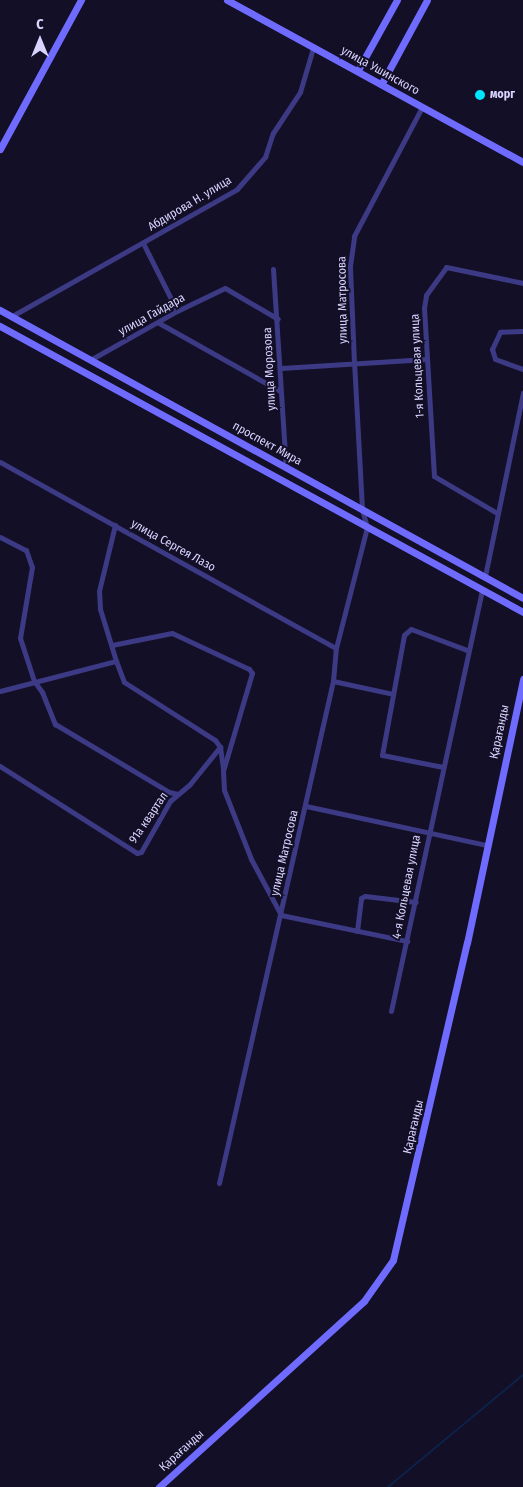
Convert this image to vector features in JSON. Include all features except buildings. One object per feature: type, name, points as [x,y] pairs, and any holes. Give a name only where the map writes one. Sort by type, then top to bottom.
[{"type":"main road","points":[[0,149],[81,0]]},
{"type":"main road","name":"улица Ушинского","points":[[227,0],[313,48],[382,83],[523,162]]},
{"type":"main road","points":[[358,70],[397,0]]},
{"type":"main road","points":[[382,83],[427,0]]},
{"type":"main road","name":"проспект Мира","points":[[0,310],[523,598]]},
{"type":"main road","name":"проспект Мира","points":[[0,326],[523,612]]},
{"type":"main road","name":"Қарағанды","points":[[159,1487],[364,1301],[393,1260],[523,679]]},
{"type":"street","name":"Абдирова Н. улица","points":[[12,316],[226,196],[258,168],[273,133],[300,92],[313,48]]},
{"type":"street","name":"улица Матросова","points":[[219,1183],[306,806],[333,681],[336,648],[367,527],[362,509],[354,364],[350,266],[354,236],[422,107]]},
{"type":"street","points":[[143,243],[177,311]]},
{"type":"street","name":"1-я Кольцевая улица","points":[[497,512],[434,476],[427,359],[426,295],[446,267],[523,283]]},
{"type":"street","name":"улица Морозова","points":[[273,269],[278,318],[281,368],[280,391],[286,468]]},
{"type":"street","name":"улица Гайдара","points":[[90,360],[159,324],[177,311],[225,288],[278,318]]},
{"type":"street","points":[[159,324],[280,391]]},
{"type":"street","points":[[523,331],[500,332],[492,349],[495,359],[523,370]]},
{"type":"street","points":[[281,368],[427,359]]},
{"type":"street","points":[[485,576],[523,393]]},
{"type":"street","name":"улица Сергея Лазо","points":[[0,462],[336,648]]},
{"type":"street","points":[[115,526],[99,591],[100,609],[124,682],[216,740],[220,748],[224,790],[235,821],[281,915],[407,941]]},
{"type":"street","name":"91а квартал","points":[[0,537],[26,550],[32,567],[20,638],[34,680],[42,692],[55,724],[169,792],[178,794],[163,812],[141,852],[137,852],[0,766]]},
{"type":"street","name":"4-я Кольцевая улица","points":[[391,1011],[416,902],[428,831],[444,767],[467,650],[482,590]]},
{"type":"street","points":[[444,767],[382,755],[404,635],[411,629],[467,650]]},
{"type":"street","points":[[112,646],[172,632],[250,669],[252,673],[223,772]]},
{"type":"street","points":[[0,691],[34,680],[116,661]]},
{"type":"street","points":[[333,681],[393,694]]},
{"type":"street","points":[[178,794],[220,748]]},
{"type":"street","points":[[306,806],[428,831],[487,846]]},
{"type":"street","points":[[358,930],[361,898],[365,896],[416,902]]},
{"type":"waterway","points":[[388,1487],[523,1375]]},
{"type":"place","name":"морг","points":[[480,95]]}]
